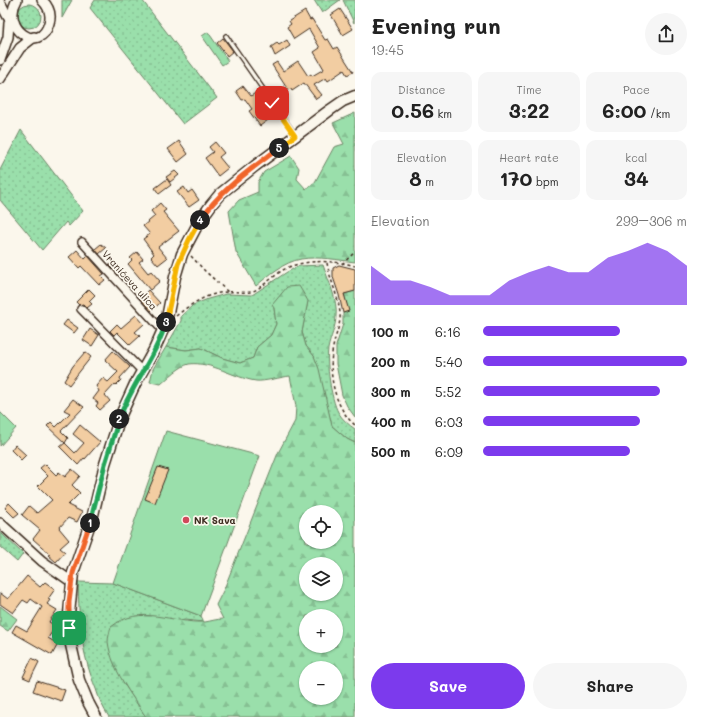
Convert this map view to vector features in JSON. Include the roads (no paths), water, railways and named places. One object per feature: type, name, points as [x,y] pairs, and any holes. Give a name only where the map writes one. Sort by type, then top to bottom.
[{"type":"main road","points":[[96,717],[79,680],[71,645],[69,614],[72,582],[75,567],[93,515],[105,464],[127,400],[165,327],[175,277],[184,248],[206,211],[220,194],[330,110],[343,101],[355,96]]},
{"type":"street","points":[[0,60],[8,36],[9,10],[12,4],[17,0]]},
{"type":"street","points":[[42,0],[49,10],[50,16]]},
{"type":"street","points":[[0,79],[20,48],[34,37],[44,32],[50,16],[50,0]]},
{"type":"street","points":[[0,2],[16,33],[27,38],[34,37]]},
{"type":"street","name":"Vranićeva ulica","points":[[82,242],[165,327]]},
{"type":"street","points":[[81,309],[142,371]]},
{"type":"street","points":[[0,523],[42,561],[72,582]]},
{"type":"lane","points":[[226,36],[295,136]]},
{"type":"place","name":"NK Sava","points":[[186,520]]}]
